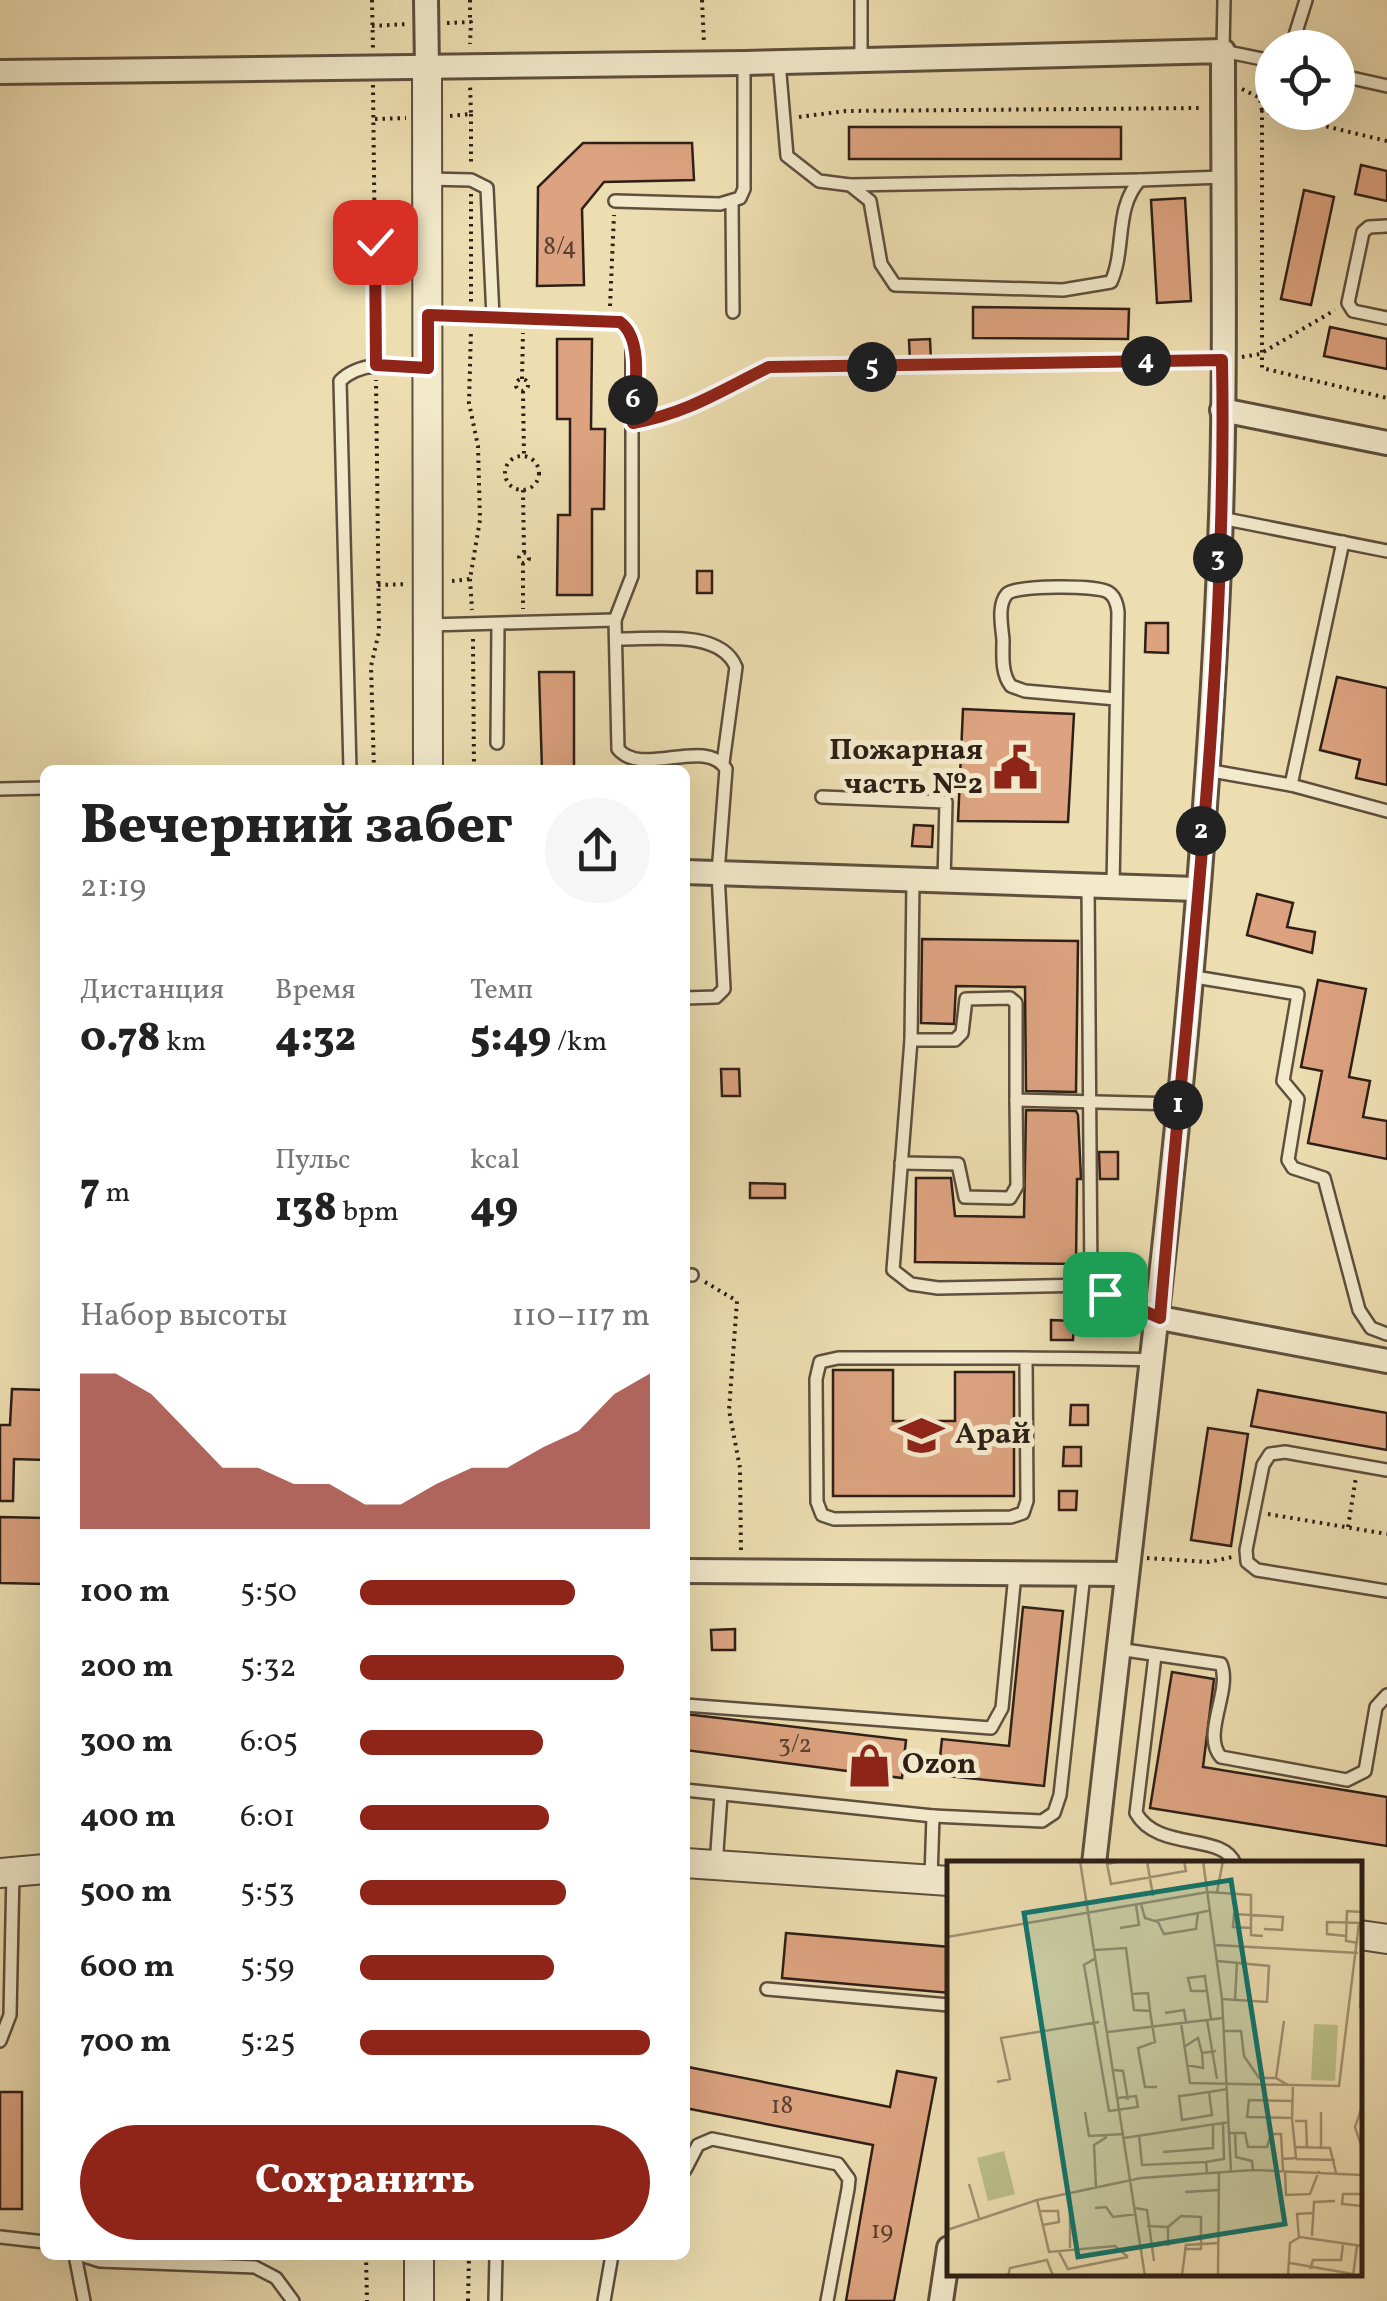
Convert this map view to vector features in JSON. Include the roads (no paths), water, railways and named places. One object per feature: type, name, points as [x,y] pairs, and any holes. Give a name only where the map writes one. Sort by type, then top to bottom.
[{"type":"street","points":[[426,0],[428,765]]},
{"type":"street","points":[[0,72],[705,64],[1223,50],[1221,518],[1205,770],[1160,1318],[1094,1861]]},
{"type":"street","points":[[1222,410],[1387,443]]},
{"type":"street","points":[[690,872],[1196,889]]},
{"type":"street","points":[[1160,1318],[1387,1362]]},
{"type":"street","points":[[690,1571],[1084,1574],[1127,1568]]},
{"type":"street","points":[[690,1864],[940,1880]]},
{"type":"street","points":[[7,1872],[40,1869]]},
{"type":"street","points":[[1362,1935],[1387,1939]]},
{"type":"street","points":[[419,2260],[419,2301]]},
{"type":"street","points":[[941,2301],[947,2266]]},
{"type":"lane","points":[[861,0],[861,60]]},
{"type":"lane","points":[[1224,0],[1223,50],[1255,57]]},
{"type":"lane","points":[[1297,30],[1306,0]]},
{"type":"lane","points":[[779,62],[787,156],[820,181],[850,186],[1223,178]]},
{"type":"lane","points":[[733,312],[732,202],[744,189],[744,63]]},
{"type":"lane","points":[[1355,79],[1387,86]]},
{"type":"lane","points":[[428,179],[471,180],[488,188],[494,317]]},
{"type":"lane","points":[[850,186],[870,201],[881,264],[895,284],[1063,290],[1111,282],[1120,263],[1128,193],[1140,180]]},
{"type":"lane","points":[[615,201],[732,202]]},
{"type":"lane","points":[[1387,226],[1369,226],[1363,232],[1348,303],[1353,311],[1387,318]]},
{"type":"lane","points":[[428,315],[609,320],[628,328],[632,337],[632,576],[615,620],[620,754],[631,758],[711,757],[723,763]]},
{"type":"lane","points":[[350,765],[340,381],[350,370],[376,365],[428,368]]},
{"type":"lane","points":[[1221,518],[1387,551]]},
{"type":"lane","points":[[1291,786],[1344,542]]},
{"type":"lane","points":[[1113,886],[1118,612],[1112,594],[1096,588],[1017,588],[1006,596],[1002,608],[1004,670],[1012,686],[1025,691],[1116,699]]},
{"type":"lane","points":[[429,626],[615,620]]},
{"type":"lane","points":[[497,744],[498,624]]},
{"type":"lane","points":[[616,639],[715,643],[730,654],[736,666],[723,763],[726,777],[718,873],[724,988],[716,998],[690,998]]},
{"type":"lane","points":[[1205,770],[1291,786],[1387,812]]},
{"type":"lane","points":[[0,789],[40,788]]},
{"type":"lane","points":[[822,797],[946,802],[944,881]]},
{"type":"lane","points":[[913,881],[911,1040],[893,1270],[911,1284],[1091,1285],[1160,1318]]},
{"type":"lane","points":[[1088,886],[1091,1285]]},
{"type":"lane","points":[[1189,976],[1298,994],[1283,1081],[1298,1099],[1288,1160],[1293,1168],[1321,1175],[1326,1182],[1366,1323],[1358,1356]]},
{"type":"lane","points":[[901,1163],[958,1164],[965,1198],[1010,1198],[1016,1186],[1014,1000],[970,998],[964,1002],[960,1037],[911,1040]]},
{"type":"lane","points":[[1016,1100],[1178,1104]]},
{"type":"lane","points":[[1366,1323],[1387,1334]]},
{"type":"lane","points":[[1026,1358],[1027,1502],[1023,1513],[1011,1517],[834,1519],[822,1514],[818,1502],[816,1379],[820,1362],[838,1358],[1026,1358],[1154,1360]]},
{"type":"lane","points":[[1387,1470],[1286,1452],[1270,1454],[1262,1464],[1246,1556],[1257,1570],[1387,1591]]},
{"type":"lane","points":[[690,1705],[991,1728],[1002,1708],[1015,1573]]},
{"type":"lane","points":[[690,1791],[933,1816],[1042,1821],[1054,1813],[1060,1795],[1084,1574]]},
{"type":"lane","points":[[1118,1650],[1189,1658],[1224,1668],[1214,1744],[1221,1757],[1347,1780],[1365,1771],[1376,1707],[1387,1695]]},
{"type":"lane","points":[[1155,1656],[1136,1813],[1152,1833],[1225,1850],[1234,1861]]},
{"type":"lane","points":[[716,1866],[722,1794]]},
{"type":"lane","points":[[933,1816],[940,1880]]},
{"type":"lane","points":[[0,2042],[10,2015],[7,1872]]},
{"type":"lane","points":[[767,1989],[947,2006]]},
{"type":"lane","points":[[690,2160],[698,2145],[712,2140],[838,2164],[849,2179],[826,2301]]},
{"type":"lane","points":[[0,2237],[40,2241]]},
{"type":"lane","points":[[79,2260],[84,2301]]},
{"type":"lane","points":[[100,2260],[255,2267],[276,2278],[293,2301]]},
{"type":"lane","points":[[494,2301],[496,2260]]},
{"type":"lane","points":[[604,2301],[611,2260]]},
{"type":"place","name":"Пожарная часть №2","points":[[1016,768]]},
{"type":"place","name":"Арай","points":[[922,1435]]},
{"type":"place","name":"Ozon","points":[[869,1765]]}]
